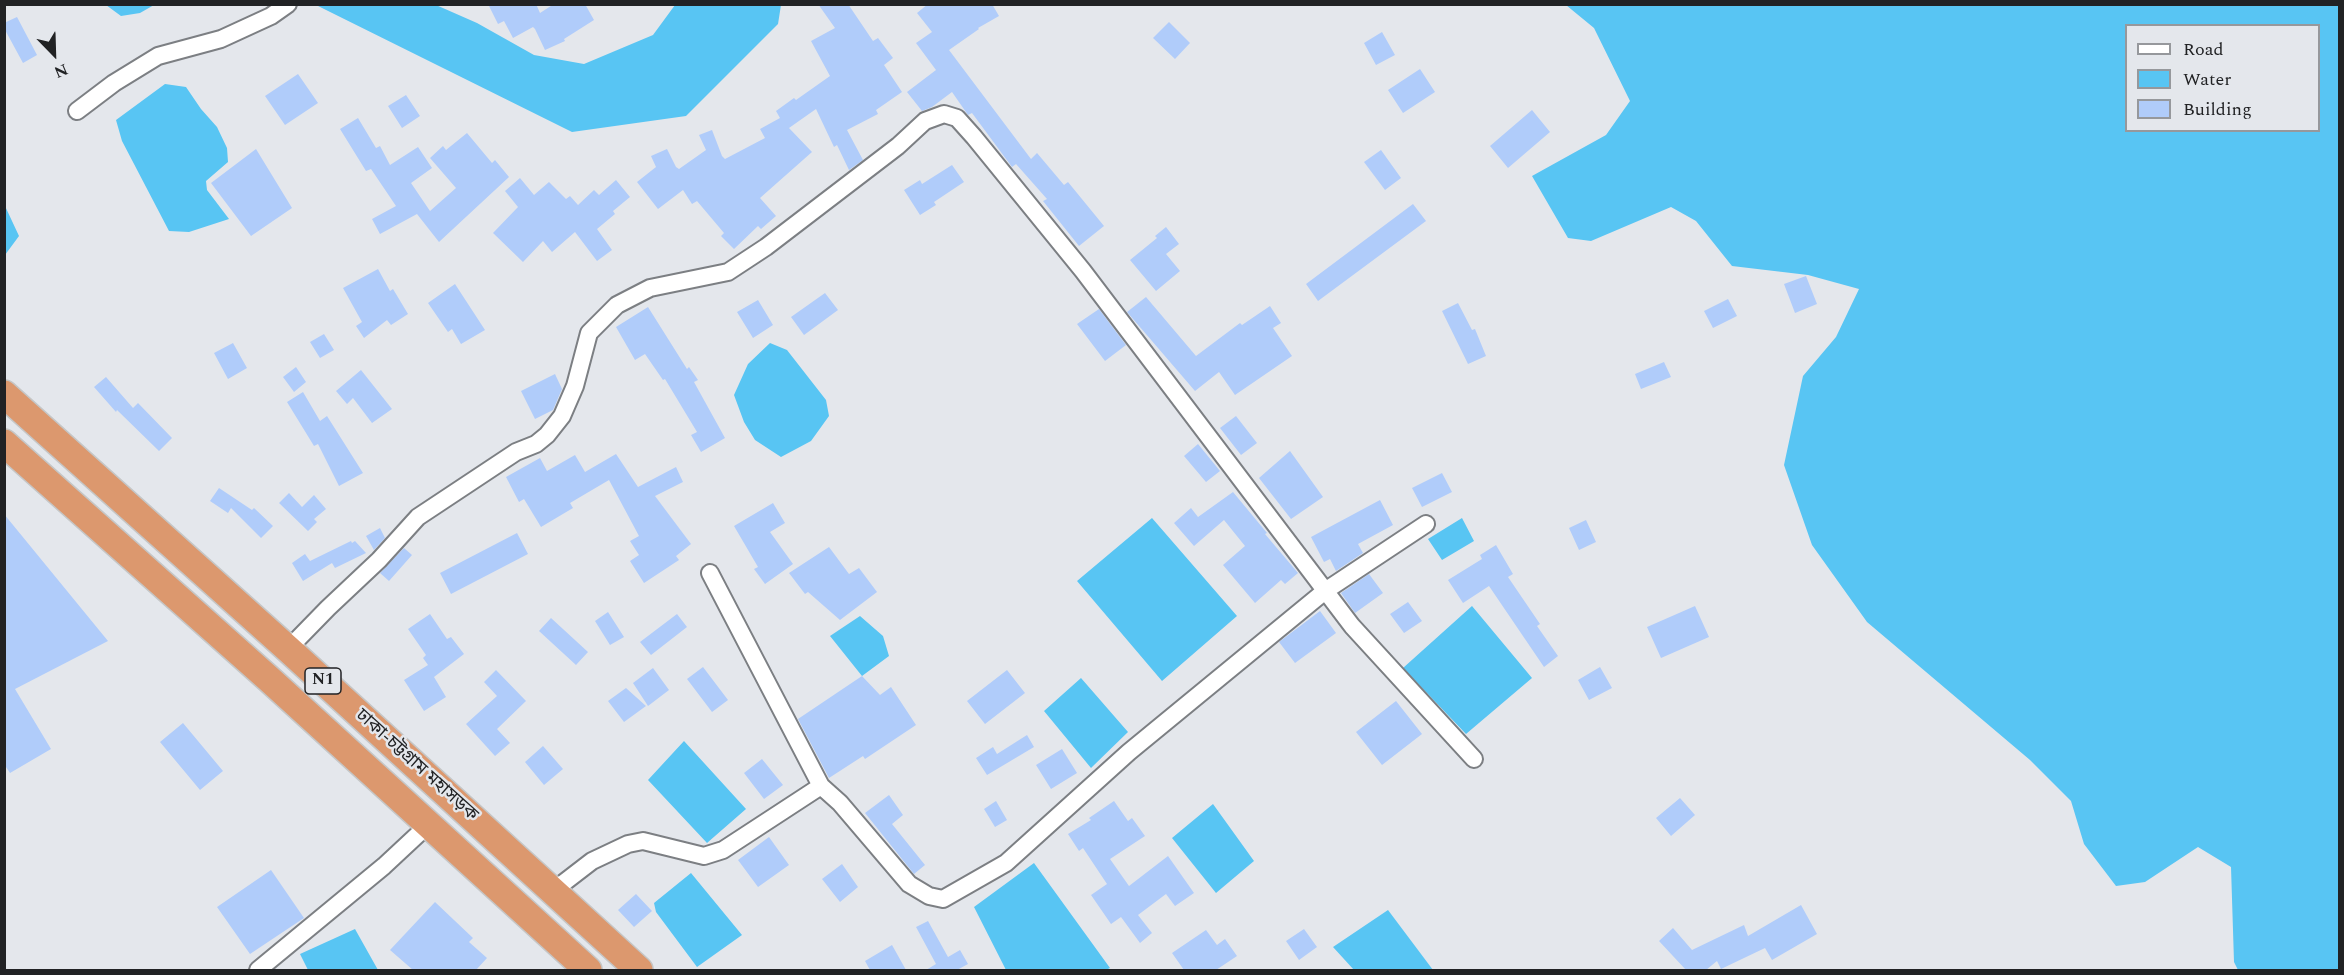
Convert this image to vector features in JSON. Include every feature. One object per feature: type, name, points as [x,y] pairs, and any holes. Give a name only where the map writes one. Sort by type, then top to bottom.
[{"type":"highway","name":"ঢাকা-চট্টগ্রাম মহাসড়ক","points":[[4,394],[288,649],[639,970]]},
{"type":"highway","name":"ঢাকা-চট্টগ্রাম মহাসড়ক","points":[[4,443],[269,679],[588,970]]},
{"type":"street","points":[[77,111],[114,83],[158,56],[221,39],[271,16],[288,4]]},
{"type":"street","points":[[288,649],[379,560],[418,517],[516,452],[536,444],[547,435],[562,416],[575,386],[589,333],[617,305],[650,288],[728,272],[766,247],[898,146],[926,121],[944,114],[957,118],[974,137],[1083,271],[1352,626],[1474,759]]},
{"type":"street","points":[[710,573],[821,786],[840,803],[909,884],[929,896],[943,900],[1006,863],[1138,745],[1325,591],[1426,524]]},
{"type":"street","points":[[553,891],[592,861],[628,844],[643,841],[704,856],[723,850],[821,786]]},
{"type":"street","points":[[258,970],[384,866],[428,825]]},
{"type":"water","points":[[106,5],[154,5],[140,13],[121,16]]},
{"type":"water","points":[[316,5],[436,5],[477,23],[534,55],[584,64],[653,35],[675,5],[781,5],[778,24],[686,116],[572,132]]},
{"type":"water","points":[[1566,5],[2339,5],[2339,970],[2238,970],[2234,962],[2231,867],[2198,847],[2145,882],[2116,886],[2084,844],[2071,801],[2030,760],[1867,622],[1812,545],[1784,465],[1803,376],[1836,337],[1859,289],[1808,275],[1732,266],[1696,221],[1671,207],[1591,241],[1568,238],[1532,176],[1606,135],[1630,101],[1594,28]]},
{"type":"water","points":[[165,84],[186,87],[217,127],[227,148],[228,162],[206,181],[207,190],[229,219],[189,232],[169,231],[122,141],[116,120]]},
{"type":"water","points":[[5,206],[19,236],[4,255]]},
{"type":"water","points":[[770,343],[787,350],[826,400],[829,416],[811,441],[781,457],[755,440],[744,422],[734,395],[748,364]]},
{"type":"water","points":[[1152,518],[1237,616],[1162,681],[1077,581]]},
{"type":"water","points":[[1462,518],[1474,541],[1442,560],[1428,539]]},
{"type":"water","points":[[1472,606],[1532,678],[1466,734],[1403,668]]},
{"type":"water","points":[[860,616],[883,636],[889,656],[862,676],[830,636]]},
{"type":"water","points":[[1081,678],[1128,732],[1091,768],[1044,711]]},
{"type":"water","points":[[684,741],[746,809],[707,843],[648,780]]},
{"type":"water","points":[[1213,804],[1254,861],[1216,893],[1172,838]]},
{"type":"water","points":[[1034,863],[1110,968],[1106,970],[1006,970],[974,907]]},
{"type":"water","points":[[691,873],[742,935],[697,967],[656,912],[654,903]]},
{"type":"water","points":[[1388,910],[1433,970],[1354,970],[1333,947]]},
{"type":"water","points":[[355,929],[378,970],[308,970],[300,954]]},
{"type":"building","points":[[488,4],[536,4],[540,13],[554,4],[585,4],[594,20],[564,39],[565,41],[545,50],[533,27],[513,38],[504,21],[498,24]]},
{"type":"building","points":[[818,4],[848,4],[873,41],[878,38],[893,58],[884,65],[902,92],[876,110],[878,114],[847,130],[863,160],[849,170],[837,145],[834,147],[816,109],[789,128],[812,152],[760,198],[776,216],[761,229],[758,226],[734,249],[721,236],[724,233],[697,201],[692,204],[683,190],[658,209],[637,182],[656,167],[651,156],[667,149],[679,169],[706,150],[699,135],[712,130],[725,159],[765,138],[760,129],[780,118],[776,111],[830,76],[811,41],[835,28]]},
{"type":"building","points":[[928,4],[992,4],[999,16],[978,28],[949,50],[1031,159],[1037,153],[1064,185],[1068,182],[1104,226],[1079,246],[1043,201],[1047,199],[1016,164],[1012,167],[972,113],[968,115],[952,92],[932,107],[922,111],[907,92],[936,70],[916,43],[932,32],[917,13]]},
{"type":"building","points":[[17,17],[37,55],[23,63],[4,28],[4,23]]},
{"type":"building","points":[[1169,22],[1190,43],[1175,59],[1153,38]]},
{"type":"building","points":[[1382,32],[1395,55],[1376,65],[1364,43]]},
{"type":"building","points":[[1420,69],[1435,92],[1403,113],[1388,90]]},
{"type":"building","points":[[298,74],[318,103],[285,125],[265,96]]},
{"type":"building","points":[[406,95],[420,116],[402,128],[388,106]]},
{"type":"building","points":[[1532,110],[1550,132],[1508,168],[1490,146]]},
{"type":"building","points":[[358,118],[376,148],[380,146],[390,165],[418,147],[432,168],[411,183],[430,211],[456,188],[430,158],[443,146],[446,150],[467,133],[492,163],[495,160],[509,177],[439,242],[417,214],[380,234],[372,219],[396,206],[371,169],[366,171],[340,129]]},
{"type":"building","points":[[256,149],[292,208],[251,236],[211,183]]},
{"type":"building","points":[[1381,150],[1401,178],[1385,190],[1364,162]]},
{"type":"building","points":[[952,165],[964,182],[934,202],[936,205],[920,215],[904,190],[920,180],[922,184]]},
{"type":"building","points":[[520,178],[534,195],[549,182],[566,199],[570,196],[578,205],[594,190],[599,195],[616,180],[630,197],[597,229],[612,250],[597,261],[575,232],[552,252],[543,241],[523,262],[493,233],[518,207],[505,191]]},
{"type":"building","points":[[1413,204],[1426,221],[1318,301],[1306,284]]},
{"type":"building","points":[[1166,227],[1179,244],[1166,254],[1180,271],[1156,291],[1130,260],[1157,238],[1155,236]]},
{"type":"building","points":[[378,269],[390,291],[393,289],[408,314],[391,325],[387,320],[364,338],[356,326],[362,322],[343,288]]},
{"type":"building","points":[[1806,276],[1817,304],[1795,313],[1784,284]]},
{"type":"building","points":[[455,284],[485,330],[461,344],[452,329],[448,332],[428,303]]},
{"type":"building","points":[[825,293],[838,310],[804,335],[791,317]]},
{"type":"building","points":[[1146,297],[1196,356],[1240,323],[1242,325],[1270,306],[1281,323],[1273,328],[1292,356],[1235,395],[1219,372],[1195,391],[1127,312]]},
{"type":"building","points":[[1728,299],[1737,316],[1713,328],[1704,311]]},
{"type":"building","points":[[758,300],[773,325],[753,338],[737,312]]},
{"type":"building","points":[[1458,303],[1472,330],[1475,329],[1486,356],[1468,364],[1442,311]]},
{"type":"building","points":[[648,307],[687,369],[689,367],[698,380],[694,382],[725,438],[701,452],[691,435],[697,432],[665,379],[663,380],[645,354],[635,360],[616,327]]},
{"type":"building","points":[[1099,309],[1126,345],[1105,361],[1077,324]]},
{"type":"building","points":[[324,334],[334,350],[320,358],[310,342]]},
{"type":"building","points":[[233,343],[247,368],[228,379],[214,353]]},
{"type":"building","points":[[1664,362],[1671,377],[1641,389],[1635,374]]},
{"type":"building","points":[[296,367],[306,382],[294,392],[283,377]]},
{"type":"building","points":[[361,370],[392,409],[372,423],[353,398],[347,404],[336,391]]},
{"type":"building","points":[[555,374],[562,389],[553,410],[535,419],[521,391]]},
{"type":"building","points":[[106,377],[133,408],[138,403],[172,438],[159,451],[117,410],[116,412],[94,387]]},
{"type":"building","points":[[303,392],[320,421],[327,416],[363,473],[339,486],[318,444],[314,446],[287,402]]},
{"type":"building","points":[[1236,416],[1257,443],[1241,455],[1220,428]]},
{"type":"building","points":[[1198,444],[1220,471],[1206,482],[1184,456]]},
{"type":"building","points":[[1290,451],[1323,497],[1291,519],[1259,478]]},
{"type":"building","points":[[616,454],[638,487],[676,467],[683,482],[655,496],[691,544],[676,556],[679,560],[644,583],[630,561],[639,555],[630,541],[639,536],[609,480],[570,503],[573,508],[541,527],[524,499],[519,502],[506,477],[540,458],[547,471],[575,455],[585,472]]},
{"type":"building","points":[[1442,473],[1452,492],[1422,507],[1412,488]]},
{"type":"building","points":[[219,488],[252,510],[254,508],[273,526],[261,538],[231,508],[228,513],[210,501]]},
{"type":"building","points":[[1233,492],[1298,573],[1285,584],[1281,580],[1255,603],[1223,565],[1245,546],[1224,520],[1194,546],[1174,523],[1191,508],[1198,517]]},
{"type":"building","points":[[289,493],[302,507],[314,495],[326,509],[314,519],[317,522],[308,531],[279,503]]},
{"type":"building","points":[[1380,500],[1393,525],[1358,544],[1363,553],[1336,571],[1330,559],[1324,562],[1311,537]]},
{"type":"building","points":[[773,503],[785,523],[770,532],[793,564],[765,584],[754,569],[758,567],[734,526]]},
{"type":"building","points":[[4,514],[108,641],[15,689],[51,749],[10,773],[4,764]]},
{"type":"building","points":[[1586,520],[1596,542],[1579,550],[1569,528]]},
{"type":"building","points":[[380,528],[385,538],[374,550],[366,536]]},
{"type":"building","points":[[517,533],[528,554],[451,594],[440,573]]},
{"type":"building","points":[[351,541],[352,543],[355,541],[366,553],[335,568],[332,563],[303,581],[292,563],[305,554],[310,561]]},
{"type":"building","points":[[1496,545],[1513,574],[1508,577],[1540,624],[1537,626],[1558,656],[1544,667],[1489,586],[1463,603],[1448,580],[1482,559],[1480,555]]},
{"type":"building","points":[[829,547],[849,574],[859,568],[877,592],[840,620],[808,592],[805,594],[789,573]]},
{"type":"building","points":[[404,548],[412,555],[389,581],[380,573]]},
{"type":"building","points":[[1369,574],[1383,593],[1355,613],[1341,593]]},
{"type":"building","points":[[1408,602],[1422,621],[1404,633],[1390,614]]},
{"type":"building","points":[[1695,606],[1709,637],[1661,658],[1647,627]]},
{"type":"building","points":[[1320,611],[1336,633],[1295,663],[1279,642]]},
{"type":"building","points":[[608,612],[624,637],[610,645],[595,621]]},
{"type":"building","points":[[430,614],[447,639],[451,637],[464,654],[434,677],[446,697],[424,711],[404,680],[428,665],[423,658],[426,655],[408,629]]},
{"type":"building","points":[[677,614],[687,627],[651,655],[640,642]]},
{"type":"building","points":[[551,618],[588,652],[576,665],[539,631]]},
{"type":"building","points":[[703,667],[728,700],[712,712],[687,679]]},
{"type":"building","points":[[1600,667],[1612,688],[1589,700],[1578,680]]},
{"type":"building","points":[[653,668],[669,690],[648,706],[633,683]]},
{"type":"building","points":[[496,670],[526,701],[497,729],[510,743],[495,756],[466,724],[497,696],[484,682]]},
{"type":"building","points":[[1007,670],[1025,693],[985,724],[967,701]]},
{"type":"building","points":[[862,676],[880,695],[891,687],[916,725],[865,759],[863,756],[829,778],[798,719]]},
{"type":"building","points":[[626,688],[646,706],[624,722],[608,701]]},
{"type":"building","points":[[1396,701],[1422,734],[1382,765],[1356,732]]},
{"type":"building","points":[[183,723],[223,771],[200,790],[160,742]]},
{"type":"building","points":[[1027,735],[1034,747],[987,775],[976,758],[993,747],[997,754]]},
{"type":"building","points":[[543,746],[563,769],[544,785],[525,762]]},
{"type":"building","points":[[1062,749],[1077,773],[1051,789],[1036,765]]},
{"type":"building","points":[[762,759],[783,785],[764,799],[744,773]]},
{"type":"building","points":[[889,795],[903,815],[892,824],[925,865],[914,874],[865,813]]},
{"type":"building","points":[[1680,798],[1695,815],[1671,836],[1656,818]]},
{"type":"building","points":[[996,801],[1007,820],[995,827],[984,809]]},
{"type":"building","points":[[1114,801],[1128,821],[1132,818],[1145,836],[1110,859],[1129,886],[1168,856],[1194,893],[1175,906],[1166,894],[1138,915],[1152,933],[1140,943],[1121,917],[1111,924],[1091,895],[1107,884],[1083,848],[1079,851],[1068,834],[1091,820],[1089,818]]},
{"type":"building","points":[[769,837],[789,865],[758,887],[738,860]]},
{"type":"building","points":[[842,864],[858,887],[840,902],[822,879]]},
{"type":"building","points":[[271,870],[304,918],[250,954],[217,907]]},
{"type":"building","points":[[636,894],[652,911],[634,927],[618,910]]},
{"type":"building","points":[[435,902],[473,938],[469,942],[487,958],[476,970],[413,970],[390,950]]},
{"type":"building","points":[[1801,905],[1817,934],[1772,960],[1765,948],[1721,969],[1717,961],[1706,970],[1686,970],[1659,941],[1673,928],[1692,950],[1744,925],[1748,936]]},
{"type":"building","points":[[928,921],[948,957],[960,950],[968,964],[957,970],[926,970],[936,964],[916,927]]},
{"type":"building","points":[[1304,929],[1317,947],[1299,960],[1286,941]]},
{"type":"building","points":[[1206,930],[1217,945],[1225,939],[1237,956],[1216,970],[1184,970],[1172,953]]},
{"type":"building","points":[[892,945],[906,970],[870,970],[865,961]]}]
